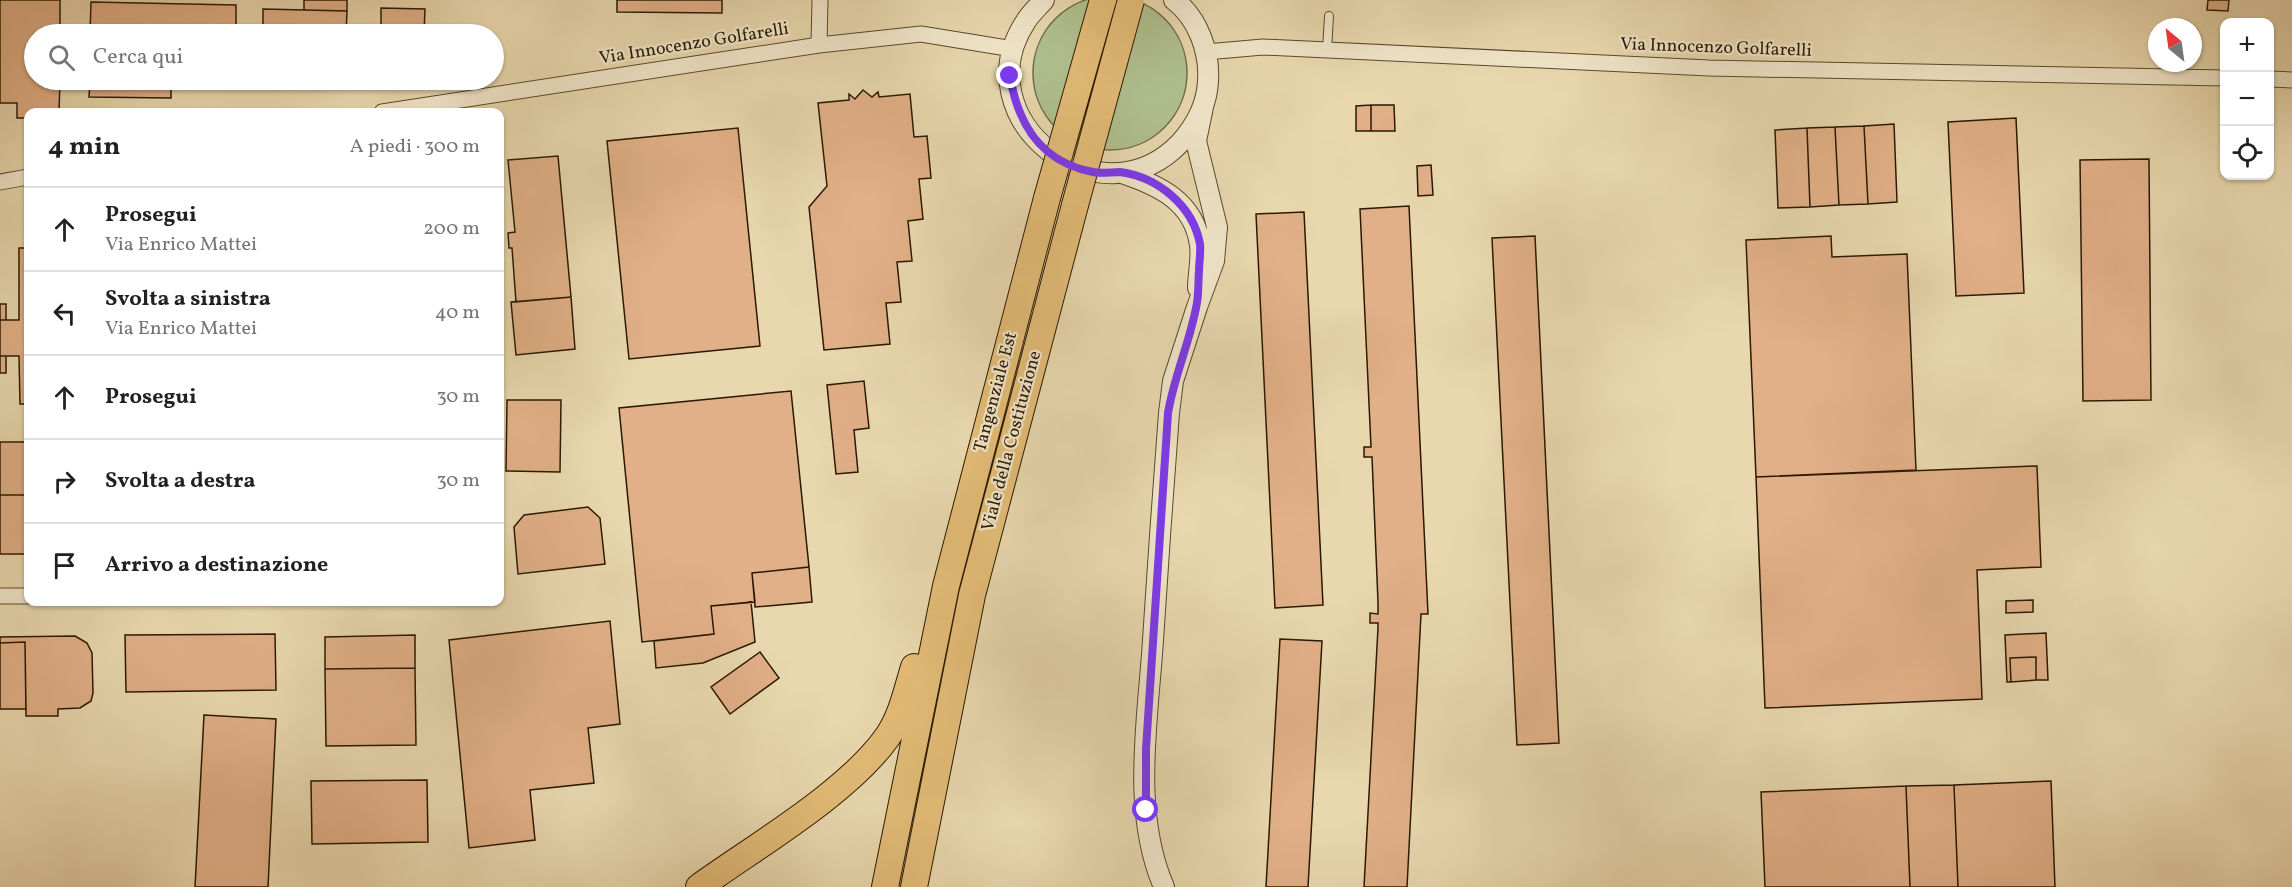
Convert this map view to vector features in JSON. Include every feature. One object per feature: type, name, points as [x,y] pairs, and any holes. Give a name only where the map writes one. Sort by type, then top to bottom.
[{"type":"highway","name":"Tangenziale Est","points":[[946,586],[1047,198],[1103,0]]},
{"type":"highway","name":"Viale della Costituzione","points":[[914,887],[972,595],[1131,0]]},
{"type":"highway","points":[[699,887],[849,778],[888,736],[901,712],[926,623],[946,586]]},
{"type":"highway","points":[[885,887],[946,586]]},
{"type":"street","points":[[819,45],[820,0]]},
{"type":"street","points":[[1044,0],[1026,21],[1013,49],[1010,76],[1014,104],[1026,129],[1044,149],[1068,164],[1094,172],[1122,172],[1148,165],[1172,152],[1191,132],[1203,107]]},
{"type":"street","points":[[1164,887],[1150,845],[1146,810],[1146,749],[1168,413],[1173,381],[1214,261],[1217,227],[1196,141],[1208,80],[1206,52],[1197,27],[1174,0]]},
{"type":"street","name":"Via Innocenzo Golfarelli","points":[[439,107],[819,45],[921,34],[1013,49]]},
{"type":"street","name":"Via Innocenzo Golfarelli","points":[[1206,52],[1263,46],[1327,52],[1709,68],[2220,78]]},
{"type":"street","points":[[2274,79],[2292,80]]},
{"type":"street","points":[[1122,172],[1156,184],[1170,194],[1182,205],[1194,226],[1200,245],[1197,307]]},
{"type":"street","points":[[0,182],[24,178]]},
{"type":"street","points":[[0,596],[24,596]]},
{"type":"lane","points":[[1327,52],[1329,16]]},
{"type":"green space","points":[[1089,-1],[1131,-1],[1153,9],[1174,30],[1186,58],[1186,88],[1174,116],[1153,137],[1125,149],[1095,149],[1067,137],[1046,116],[1034,88],[1034,58],[1046,30],[1067,9]]},
{"type":"building","points":[[0,0],[60,0],[60,24],[24,24],[24,90],[60,90],[59,108],[24,108],[24,118],[17,118],[17,103],[0,103]]},
{"type":"building","points":[[304,0],[347,0],[347,11],[304,10]]},
{"type":"building","points":[[617,0],[722,0],[722,13],[617,12]]},
{"type":"building","points":[[2208,0],[2229,0],[2228,11],[2207,10]]},
{"type":"building","points":[[91,2],[236,5],[236,24],[90,24]]},
{"type":"building","points":[[381,8],[425,9],[424,24],[381,24]]},
{"type":"building","points":[[263,9],[347,11],[346,24],[263,24]]},
{"type":"building","points":[[89,90],[171,90],[171,98],[89,97]]},
{"type":"building","points":[[863,90],[872,97],[878,92],[879,97],[910,94],[914,137],[927,136],[931,178],[919,179],[923,219],[908,221],[912,261],[897,262],[901,302],[886,303],[890,344],[824,350],[809,207],[827,186],[818,103],[849,100],[849,94],[855,99]]},
{"type":"building","points":[[1371,105],[1371,131],[1356,131],[1356,106]]},
{"type":"building","points":[[1371,105],[1394,105],[1395,131],[1371,131]]},
{"type":"building","points":[[2016,118],[2024,293],[1956,296],[1948,122]]},
{"type":"building","points":[[1894,124],[1897,202],[1868,204],[1864,126]]},
{"type":"building","points":[[1864,126],[1868,204],[1839,205],[1835,127]]},
{"type":"building","points":[[1835,127],[1839,205],[1810,207],[1807,128]]},
{"type":"building","points":[[738,128],[760,346],[629,359],[607,141]]},
{"type":"building","points":[[1807,128],[1810,207],[1778,208],[1775,130]]},
{"type":"building","points":[[558,156],[571,297],[516,302],[512,248],[509,248],[508,233],[515,232],[508,160]]},
{"type":"building","points":[[2149,159],[2151,400],[2083,401],[2080,160]]},
{"type":"building","points":[[1431,165],[1433,195],[1418,196],[1417,166]]},
{"type":"building","points":[[1409,206],[1428,614],[1421,614],[1407,887],[1364,887],[1378,628],[1378,623],[1370,623],[1370,613],[1378,614],[1378,602],[1372,457],[1364,457],[1364,447],[1371,447],[1360,209]]},
{"type":"building","points":[[1304,212],[1323,605],[1275,608],[1256,214]]},
{"type":"building","points":[[1535,236],[1559,743],[1517,745],[1492,238]]},
{"type":"building","points":[[1831,236],[1832,257],[1907,254],[1916,470],[1756,477],[1746,240]]},
{"type":"building","points":[[19,248],[24,248],[24,404],[20,404],[19,356],[0,356],[0,320],[19,320]]},
{"type":"building","points":[[571,297],[575,349],[516,355],[511,302]]},
{"type":"building","points":[[0,304],[6,304],[6,320],[0,320]]},
{"type":"building","points":[[0,356],[6,356],[6,373],[0,373]]},
{"type":"building","points":[[864,381],[869,428],[854,430],[858,472],[836,474],[827,385]]},
{"type":"building","points":[[791,391],[809,567],[752,573],[755,602],[711,606],[714,634],[642,642],[619,408]]},
{"type":"building","points":[[507,400],[561,400],[560,472],[506,471]]},
{"type":"building","points":[[0,442],[24,442],[24,495],[0,495]]},
{"type":"building","points":[[2037,466],[2041,567],[1977,570],[1982,699],[1765,708],[1756,477]]},
{"type":"building","points":[[0,495],[24,495],[24,554],[0,554]]},
{"type":"building","points":[[588,507],[600,518],[605,564],[518,574],[514,527],[524,515]]},
{"type":"building","points":[[809,567],[812,602],[755,607],[752,573]]},
{"type":"building","points":[[2033,600],[2033,612],[2006,613],[2006,601]]},
{"type":"building","points":[[751,602],[755,642],[703,663],[656,668],[654,641],[714,634],[711,606]]},
{"type":"building","points":[[610,621],[620,724],[588,728],[594,783],[530,790],[535,840],[469,848],[449,640]]},
{"type":"building","points":[[2046,633],[2048,680],[2036,680],[2036,657],[2010,658],[2011,682],[2007,682],[2005,635]]},
{"type":"building","points":[[275,634],[276,690],[126,692],[125,635]]},
{"type":"building","points":[[415,635],[415,668],[325,669],[325,637]]},
{"type":"building","points":[[75,636],[87,643],[92,653],[93,693],[91,701],[80,708],[58,709],[58,716],[26,716],[25,642],[0,643],[0,637]]},
{"type":"building","points":[[1280,639],[1322,641],[1308,887],[1266,887]]},
{"type":"building","points":[[25,642],[26,709],[0,709],[0,643]]},
{"type":"building","points":[[760,652],[779,678],[730,714],[711,687]]},
{"type":"building","points":[[2036,657],[2036,680],[2011,682],[2010,658]]},
{"type":"building","points":[[415,668],[416,745],[326,746],[325,669]]},
{"type":"building","points":[[204,715],[276,719],[268,887],[195,887]]},
{"type":"building","points":[[427,780],[428,842],[312,844],[311,781]]},
{"type":"building","points":[[2051,781],[2055,887],[1958,887],[1954,785]]},
{"type":"building","points":[[1954,785],[1958,887],[1910,887],[1906,786]]},
{"type":"building","points":[[1906,786],[1910,887],[1765,887],[1761,792]]},
{"type":"route","points":[[1010,76],[1014,104],[1026,129],[1044,149],[1068,164],[1094,172],[1122,172],[1156,184],[1182,205],[1194,226],[1200,245],[1197,307],[1173,381],[1168,413],[1146,749],[1146,810]]}]
